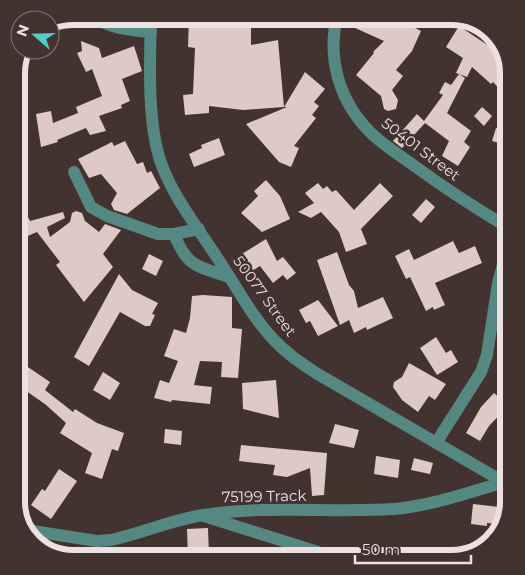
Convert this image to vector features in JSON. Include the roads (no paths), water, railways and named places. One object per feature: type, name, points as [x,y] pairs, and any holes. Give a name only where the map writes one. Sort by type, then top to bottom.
[{"type":"street","points":[[104,25],[120,30],[151,32]]},
{"type":"street","name":"50077 Street","points":[[151,25],[152,118],[156,142],[170,185],[274,340],[293,359],[500,479]]},
{"type":"street","name":"50401 Street","points":[[334,25],[332,34],[333,62],[344,95],[370,133],[461,199],[500,223]]},
{"type":"street","points":[[74,172],[88,203],[96,210],[149,232],[174,234],[199,229]]},
{"type":"street","points":[[174,234],[187,260],[230,277]]},
{"type":"street","points":[[436,443],[481,372],[487,355],[500,276]]},
{"type":"street","name":"75199 Track","points":[[35,531],[97,541],[128,536],[201,515],[239,511],[329,512],[394,509],[411,507],[500,485]]},
{"type":"street","points":[[201,515],[312,550]]}]
